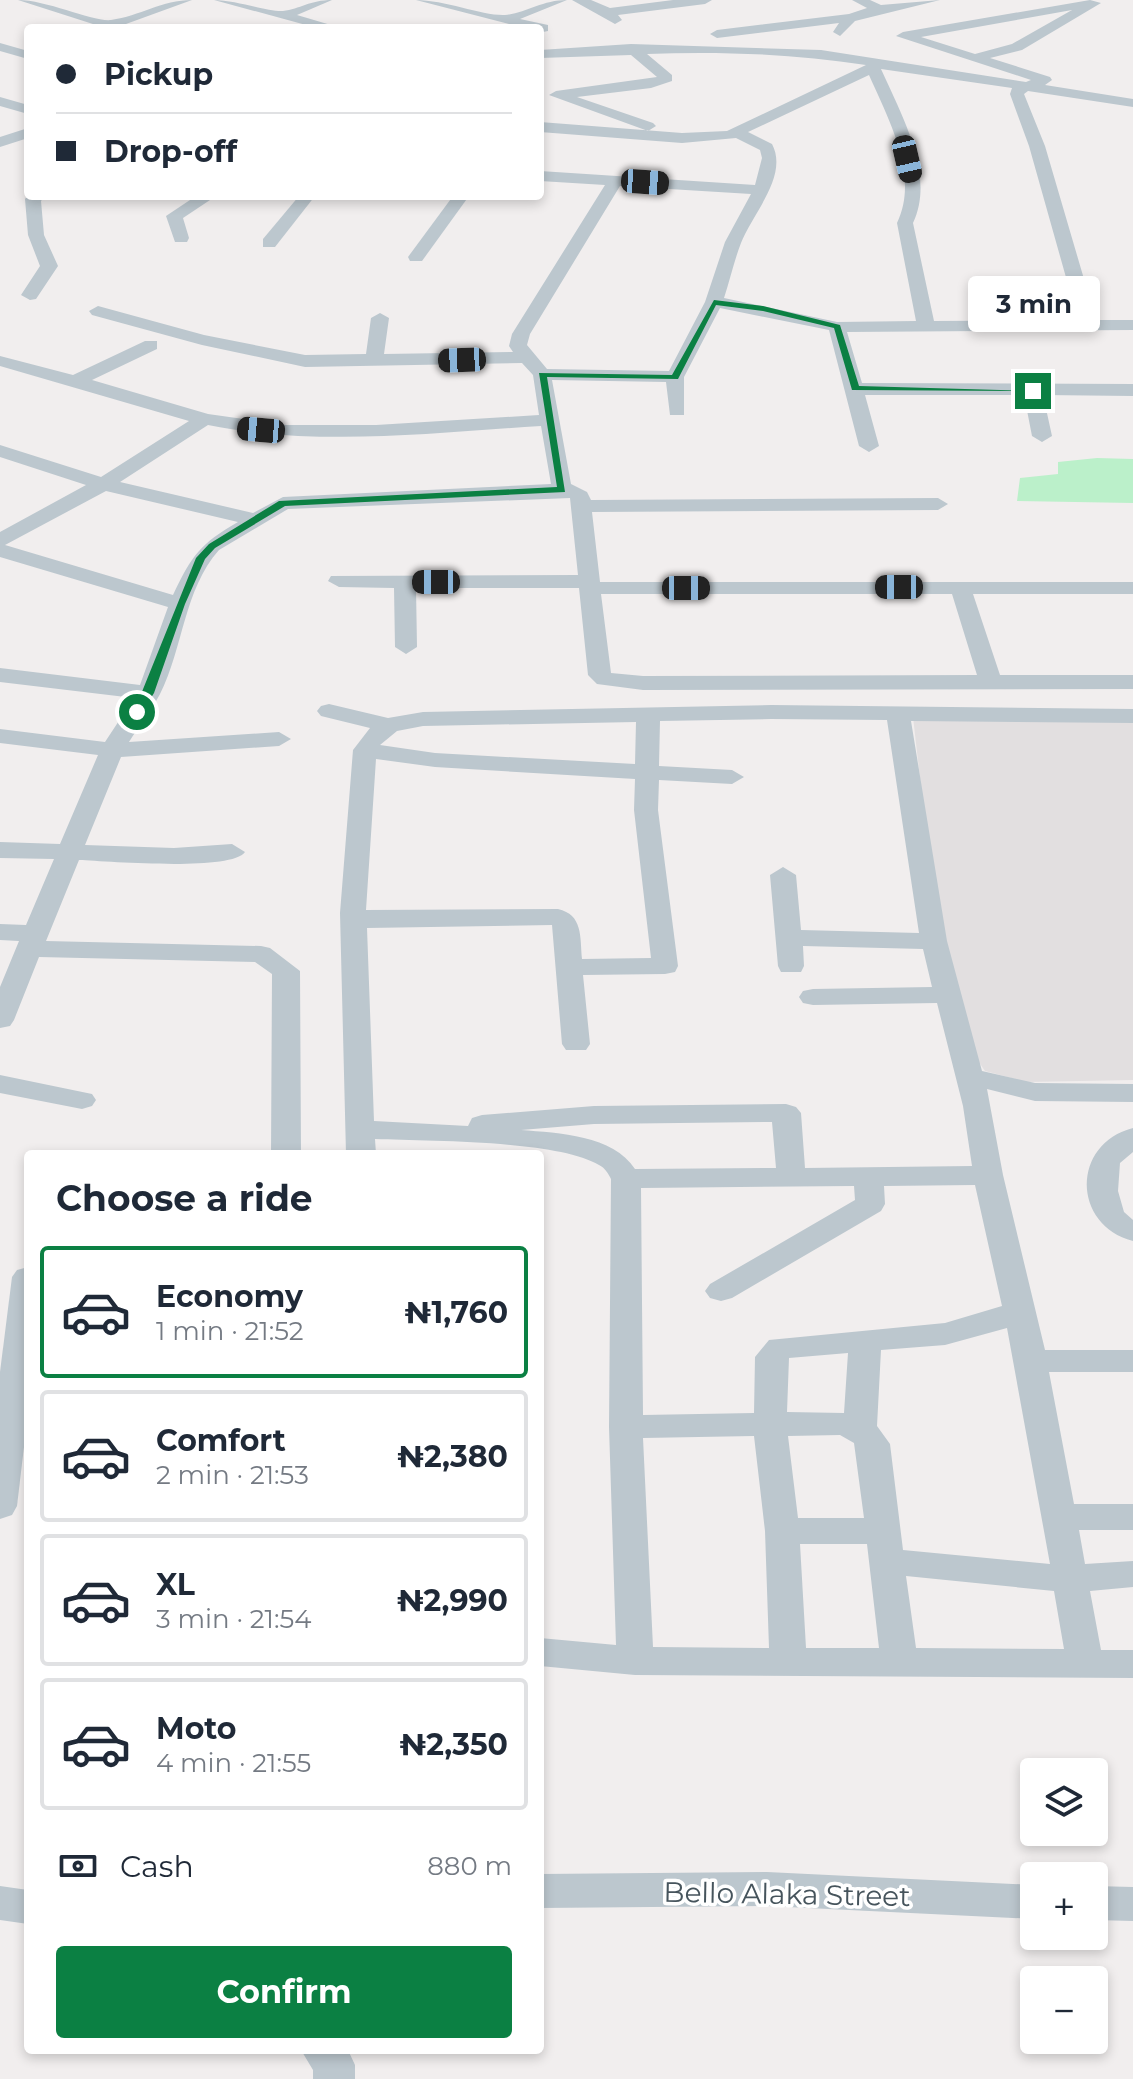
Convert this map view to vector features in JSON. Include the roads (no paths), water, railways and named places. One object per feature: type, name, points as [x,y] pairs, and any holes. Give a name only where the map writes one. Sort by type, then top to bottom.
[{"type":"street","points":[[25,0],[107,24]]},
{"type":"street","points":[[113,24],[185,0]]},
{"type":"street","points":[[221,0],[319,24]]},
{"type":"street","points":[[284,15],[325,0]]},
{"type":"street","points":[[423,0],[527,24]]},
{"type":"street","points":[[506,19],[560,0]]},
{"type":"street","points":[[579,0],[612,16],[705,0]]},
{"type":"street","points":[[859,0],[880,9]]},
{"type":"street","points":[[700,35],[850,18],[880,9],[933,0]]},
{"type":"street","points":[[1088,324],[1065,253],[1037,146],[1017,94],[1019,89],[1045,80],[903,36],[1034,5],[1101,2]]},
{"type":"street","points":[[975,58],[1025,43],[1101,2]]},
{"type":"street","points":[[821,54],[850,18]]},
{"type":"street","points":[[0,47],[24,55]]},
{"type":"street","points":[[556,95],[651,84],[667,78],[631,48]]},
{"type":"street","points":[[544,54],[631,48],[821,54],[877,66],[1133,103]]},
{"type":"street","points":[[734,60],[758,50]]},
{"type":"street","points":[[0,62],[24,57]]},
{"type":"street","points":[[544,127],[682,138],[739,134],[859,72],[877,66]]},
{"type":"street","points":[[877,66],[901,134],[912,185],[913,209],[905,223],[926,327]]},
{"type":"street","points":[[544,90],[682,138]]},
{"type":"street","points":[[0,101],[24,109]]},
{"type":"street","points":[[0,142],[24,134]]},
{"type":"street","points":[[677,411],[675,377],[714,302],[733,242],[761,190],[770,158],[767,147],[739,134]]},
{"type":"street","points":[[544,176],[761,190]]},
{"type":"street","points":[[562,490],[542,374],[518,346],[521,334],[616,180]]},
{"type":"street","points":[[30,295],[49,266],[36,235],[33,200]]},
{"type":"street","points":[[181,238],[174,216],[201,200]]},
{"type":"street","points":[[269,243],[304,200]]},
{"type":"street","points":[[416,257],[458,200]]},
{"type":"street","points":[[714,302],[763,309],[837,327],[1133,325]]},
{"type":"street","points":[[98,311],[270,355],[332,363],[527,357]]},
{"type":"street","points":[[374,362],[380,318]]},
{"type":"street","points":[[837,327],[869,446]]},
{"type":"street","points":[[76,381],[151,345]]},
{"type":"street","points":[[4,361],[205,419],[261,430],[378,429],[551,420]]},
{"type":"street","points":[[542,374],[675,377]]},
{"type":"street","points":[[855,389],[1133,390]]},
{"type":"street","points":[[1033,391],[1042,436]]},
{"type":"street","points":[[0,540],[103,484],[205,419]]},
{"type":"street","points":[[0,451],[103,484],[256,520]]},
{"type":"street","points":[[0,1020],[72,853],[112,750],[149,693],[180,604],[201,558],[212,546],[283,503],[562,490],[576,493],[581,506],[590,585],[596,669],[605,679],[643,683],[1133,682]]},
{"type":"street","points":[[581,506],[938,504]]},
{"type":"street","points":[[0,550],[180,604]]},
{"type":"street","points":[[339,581],[1133,588]]},
{"type":"street","points":[[405,581],[406,647]]},
{"type":"street","points":[[960,587],[991,682]]},
{"type":"street","points":[[0,675],[149,693]]},
{"type":"street","points":[[329,711],[386,725],[423,719],[648,715],[1133,716]]},
{"type":"street","points":[[898,714],[934,941],[977,1106],[988,1175],[1021,1311],[1085,1663]]},
{"type":"street","points":[[569,967],[665,966],[644,771],[648,715]]},
{"type":"street","points":[[386,725],[374,733],[365,750],[353,913],[361,1142],[509,1120],[594,1115],[786,1113],[791,1175]]},
{"type":"street","points":[[0,736],[112,750],[279,739]]},
{"type":"street","points":[[365,750],[435,760],[732,777]]},
{"type":"street","points":[[0,850],[174,856],[232,852]]},
{"type":"street","points":[[783,875],[791,966]]},
{"type":"street","points":[[353,913],[364,920],[558,917],[565,921],[576,1044]]},
{"type":"street","points":[[0,932],[34,942],[261,954],[286,971],[286,1150]]},
{"type":"street","points":[[790,938],[934,941]]},
{"type":"street","points":[[813,997],[946,995]]},
{"type":"street","points":[[969,1076],[1035,1092],[1133,1093]]},
{"type":"street","points":[[0,1084],[82,1100]]},
{"type":"street","points":[[977,1106],[1035,1092]]},
{"type":"street","points":[[422,1132],[569,1146],[612,1159],[626,1179],[626,1427],[635,1661]]},
{"type":"street","points":[[1133,1137],[1106,1159],[1102,1197],[1116,1223],[1133,1231]]},
{"type":"street","points":[[721,1291],[870,1204],[869,1175]]},
{"type":"street","points":[[626,1179],[988,1175]]},
{"type":"street","points":[[0,1506],[24,1310]]},
{"type":"street","points":[[788,1662],[782,1531],[770,1426],[771,1357],[780,1348],[945,1334],[977,1328],[1021,1311]]},
{"type":"street","points":[[860,1430],[865,1340]]},
{"type":"street","points":[[1031,1361],[1133,1361]]},
{"type":"street","points":[[626,1427],[834,1423],[860,1430],[873,1444],[899,1663]]},
{"type":"street","points":[[1059,1517],[1133,1517]]},
{"type":"street","points":[[782,1531],[1070,1579],[1133,1574]]},
{"type":"street","points":[[544,1652],[635,1661],[1133,1664]]},
{"type":"street","name":"Bello Alaka Street","points":[[544,1891],[767,1889],[1020,1901]]},
{"type":"street","points":[[0,1903],[24,1906]]},
{"type":"street","points":[[1108,1903],[1133,1904]]},
{"type":"street","points":[[325,2054],[334,2065],[334,2079]]}]
